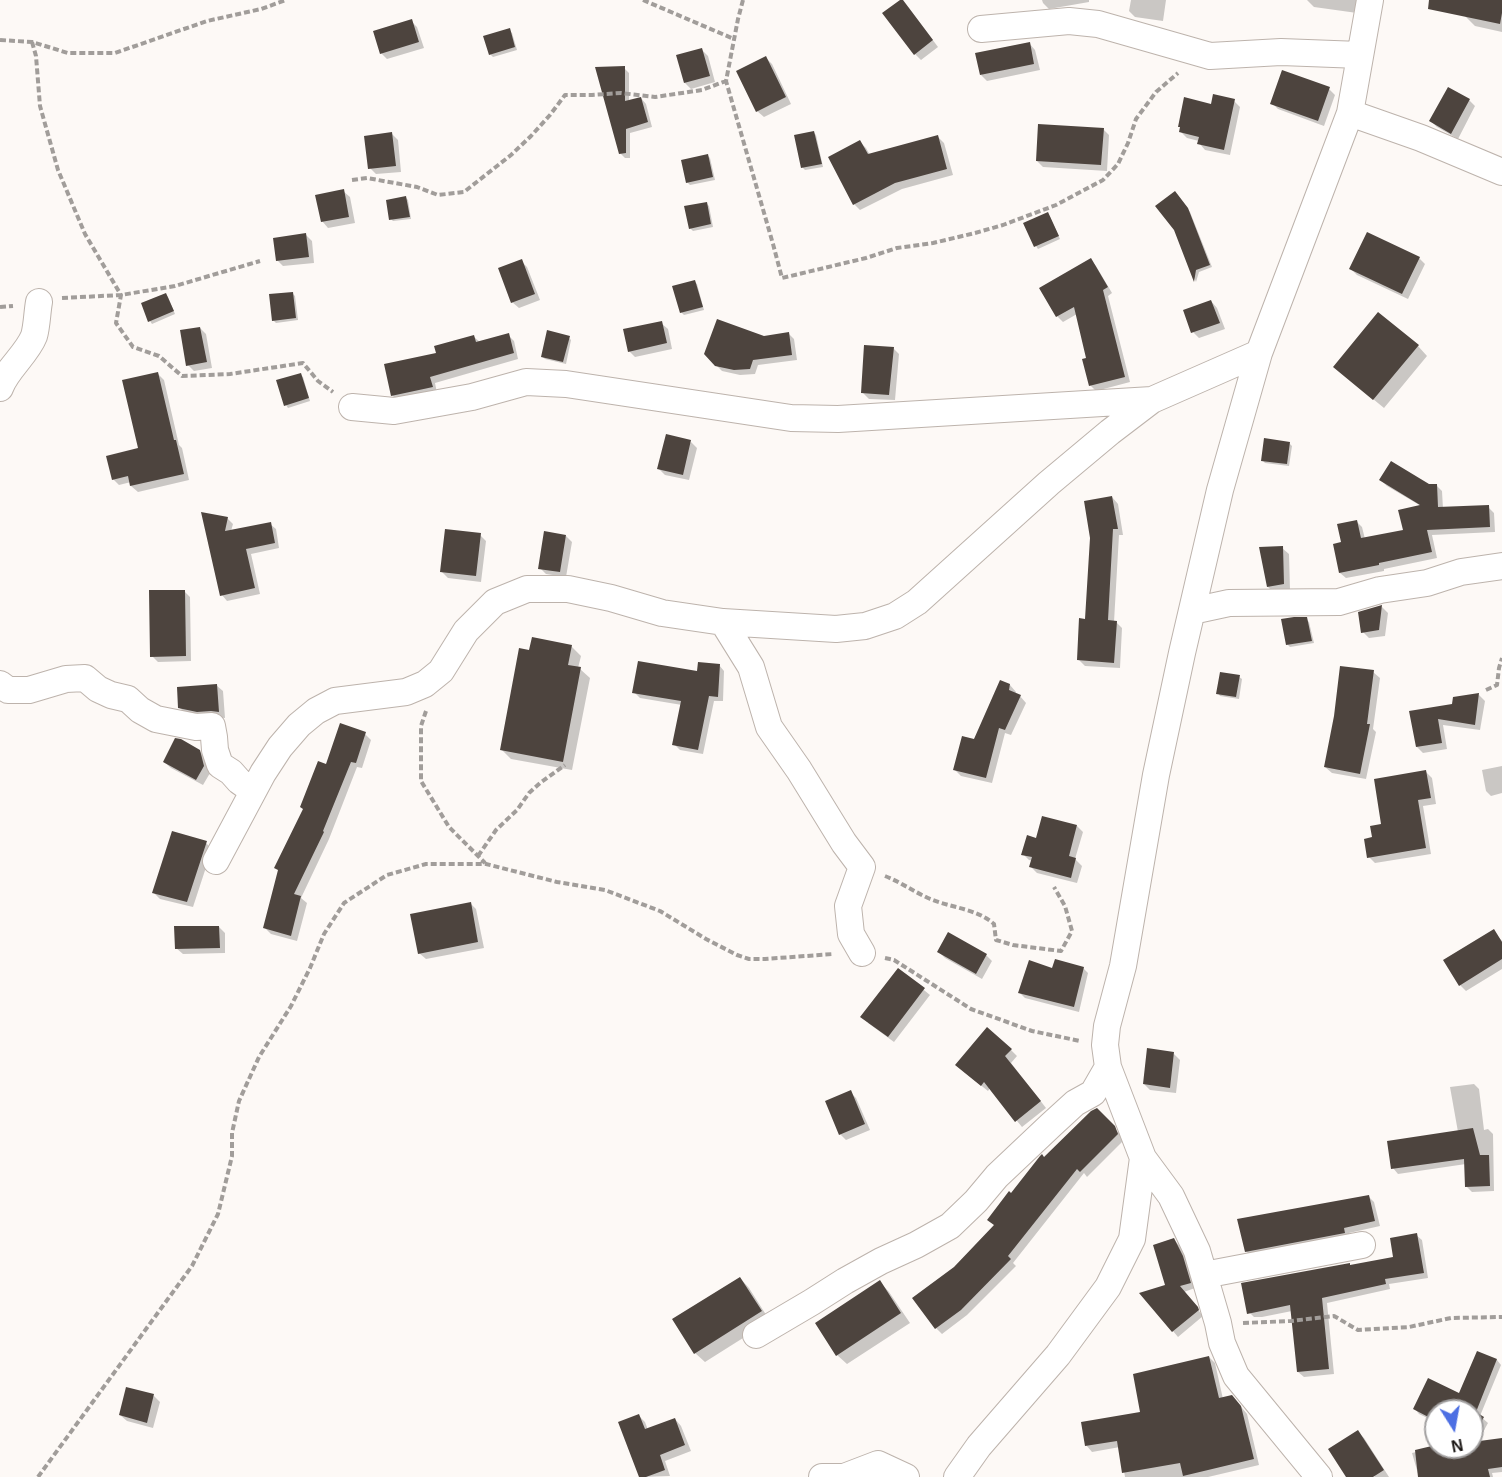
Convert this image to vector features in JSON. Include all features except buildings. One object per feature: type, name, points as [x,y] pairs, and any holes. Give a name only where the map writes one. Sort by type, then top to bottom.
[{"type":"street","points":[[756,1335],[845,1281],[950,1226],[976,1201],[997,1176],[1051,1125],[1075,1103],[1093,1093],[1106,1056],[1107,1026],[1123,966],[1156,775],[1220,490],[1259,353],[1350,113],[1370,0]]},
{"type":"street","points":[[981,29],[1069,21],[1098,24],[1210,56],[1281,52],[1360,56]]},
{"type":"street","points":[[1350,113],[1421,138],[1502,172]]},
{"type":"street","points":[[0,388],[34,336],[39,302]]},
{"type":"street","points":[[216,861],[280,747],[299,725],[316,711],[336,701],[406,692],[425,684],[441,671],[466,631],[495,602],[527,589],[568,589],[611,598],[662,613],[723,622],[836,629],[865,626],[895,616],[917,602],[1048,483],[1152,400],[1259,353]]},
{"type":"street","points":[[352,407],[394,411],[472,397],[526,382],[566,384],[791,418],[838,419],[1152,400]]},
{"type":"street","points":[[1192,611],[1229,603],[1339,602],[1380,590],[1427,583],[1461,572],[1502,566]]},
{"type":"street","points":[[723,622],[752,667],[769,727],[862,867],[848,906],[851,934],[862,953]]},
{"type":"street","points":[[0,684],[8,690],[29,690],[66,679],[85,678],[98,689],[128,699],[140,710],[156,719],[196,727],[212,726],[215,750],[220,765],[254,791]]},
{"type":"street","points":[[1106,1056],[1143,1158],[1171,1196],[1197,1251],[1222,1343],[1236,1376],[1319,1477]]},
{"type":"street","points":[[957,1477],[979,1446],[1058,1354],[1108,1287],[1132,1239],[1143,1158]]},
{"type":"street","points":[[1204,1275],[1362,1245]]},
{"type":"street","points":[[822,1477],[844,1477],[878,1464],[906,1477]]},
{"type":"path","points":[[0,40],[32,42],[68,53],[115,53],[207,21],[261,9],[286,0]]},
{"type":"path","points":[[643,0],[734,39]]},
{"type":"path","points":[[743,0],[726,81],[782,278],[866,258],[897,248],[933,243],[975,233],[1056,205],[1103,180],[1118,164],[1136,119],[1156,92],[1182,70],[1210,56]]},
{"type":"path","points":[[32,42],[36,56],[40,106],[58,170],[85,234],[121,295],[116,323],[133,347],[159,356],[182,376],[230,374],[303,363],[318,381],[352,407]]},
{"type":"path","points":[[352,180],[367,177],[438,195],[464,192],[531,136],[565,94],[621,93],[654,97],[702,90],[726,81]]},
{"type":"path","points":[[0,307],[66,297],[121,295],[175,286],[260,261]]},
{"type":"path","points":[[1486,690],[1497,685],[1502,658]]},
{"type":"path","points":[[441,671],[421,726],[422,781],[449,827],[486,864]]},
{"type":"path","points":[[478,856],[496,830],[517,810],[529,793],[565,765]]},
{"type":"path","points":[[38,1477],[192,1266],[218,1214],[232,1156],[232,1132],[239,1101],[259,1057],[291,1006],[324,934],[344,903],[387,875],[426,864],[486,864],[557,882],[605,890],[660,910],[706,939],[749,959],[862,953],[894,960],[971,1009],[1106,1056]]},
{"type":"path","points":[[862,867],[897,880],[928,898],[985,916],[994,924],[996,940],[1013,945],[1061,951],[1072,931],[1065,906],[1054,888]]},
{"type":"path","points":[[1218,1323],[1291,1321],[1334,1316],[1358,1330],[1410,1327],[1451,1318],[1502,1317]]}]
